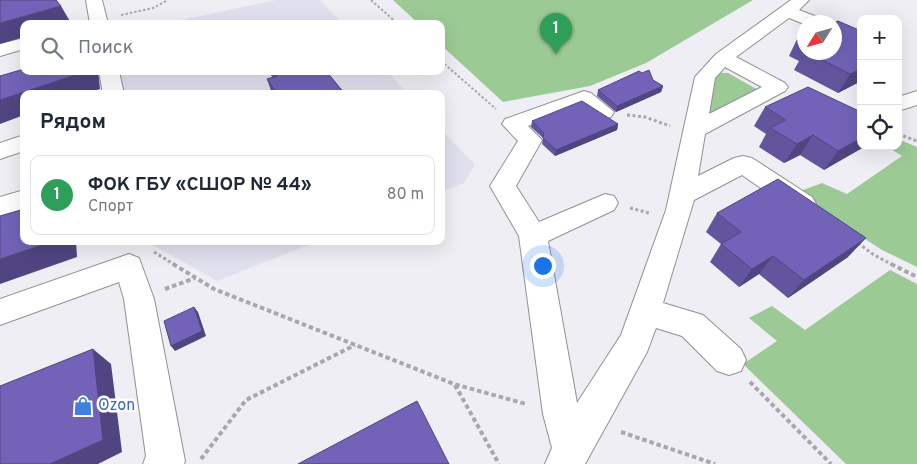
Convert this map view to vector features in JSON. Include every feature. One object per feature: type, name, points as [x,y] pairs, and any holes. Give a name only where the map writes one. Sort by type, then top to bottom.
[{"type":"lane","points":[[94,0],[94,20]]},
{"type":"lane","points":[[574,418],[635,342],[679,207],[705,77],[723,58],[795,6],[806,15]]},
{"type":"lane","points":[[0,50],[20,44]]},
{"type":"lane","points":[[694,132],[786,91],[723,58]]},
{"type":"lane","points":[[110,75],[113,90]]},
{"type":"lane","points":[[567,456],[574,418],[533,236],[503,186],[530,140],[513,124],[584,97],[603,112]]},
{"type":"lane","points":[[902,103],[917,97]]},
{"type":"lane","points":[[0,150],[20,143]]},
{"type":"lane","points":[[679,207],[743,164],[825,220]]},
{"type":"lane","points":[[0,207],[20,200]]},
{"type":"lane","points":[[533,236],[605,203]]},
{"type":"lane","points":[[0,312],[129,266],[139,299],[166,461],[162,464]]},
{"type":"lane","points":[[645,312],[692,325],[729,360]]},
{"type":"path","points":[[106,20],[153,8],[168,0]]},
{"type":"path","points":[[371,0],[394,20]]},
{"type":"path","points":[[445,65],[513,124]]},
{"type":"path","points":[[902,135],[917,141]]},
{"type":"path","points":[[605,203],[679,207]]},
{"type":"path","points":[[825,220],[874,255],[917,277]]},
{"type":"path","points":[[145,246],[214,289],[454,384],[574,418],[702,462],[715,464]]},
{"type":"path","points":[[198,464],[246,400],[355,345]]},
{"type":"path","points":[[729,360],[831,464]]},
{"type":"path","points":[[454,384],[499,464]]},
{"type":"shaded area","points":[[276,0],[320,0],[339,20],[182,20]]},
{"type":"shaded area","points":[[116,75],[391,75],[404,90],[117,90]]},
{"type":"shaded area","points":[[445,133],[475,165],[464,183],[445,190]]},
{"type":"shaded area","points":[[153,245],[308,245],[217,281]]},
{"type":"green space","points":[[393,0],[753,0],[646,63],[590,86],[503,102],[445,49],[445,20],[415,20]]},
{"type":"green space","points":[[721,73],[728,73],[760,91],[701,123],[712,80]]},
{"type":"green space","points":[[902,141],[917,147],[917,267],[882,250],[795,193],[822,183],[847,194],[902,156],[892,150],[902,150]]},
{"type":"green space","points":[[890,270],[917,284],[917,464],[846,464],[743,364],[777,341],[749,318],[772,306],[805,330]]},
{"type":"building","points":[[0,0],[56,0],[61,6],[0,23]]},
{"type":"building","points":[[842,23],[857,29],[857,71],[850,74],[823,60],[842,60]]},
{"type":"building","points":[[20,70],[20,75],[75,75],[30,90],[20,90],[20,93],[0,100],[0,76]]},
{"type":"building","points":[[649,70],[653,80],[663,86],[617,106],[598,90],[639,71],[642,73]]},
{"type":"building","points":[[329,75],[342,90],[274,90],[267,79],[277,76]]},
{"type":"building","points":[[808,87],[857,110],[857,140],[838,151],[813,135],[797,144],[770,128],[786,120],[765,107]]},
{"type":"building","points":[[582,101],[618,124],[556,150],[543,138],[544,133],[532,121]]},
{"type":"building","points":[[778,179],[866,238],[804,280],[773,256],[752,269],[721,244],[741,232],[717,213]]},
{"type":"building","points":[[20,210],[20,245],[42,245],[0,259],[0,216]]},
{"type":"building","points":[[194,307],[202,331],[171,346],[164,321]]},
{"type":"building","points":[[93,349],[103,440],[50,464],[0,464],[0,386]]},
{"type":"building","points":[[417,401],[449,464],[298,464]]},
{"type":"place","name":"ФОК ГБУ «СШОР № 44»","points":[[556,54]]},
{"type":"place","name":"Ozon","points":[[83,406]]}]
